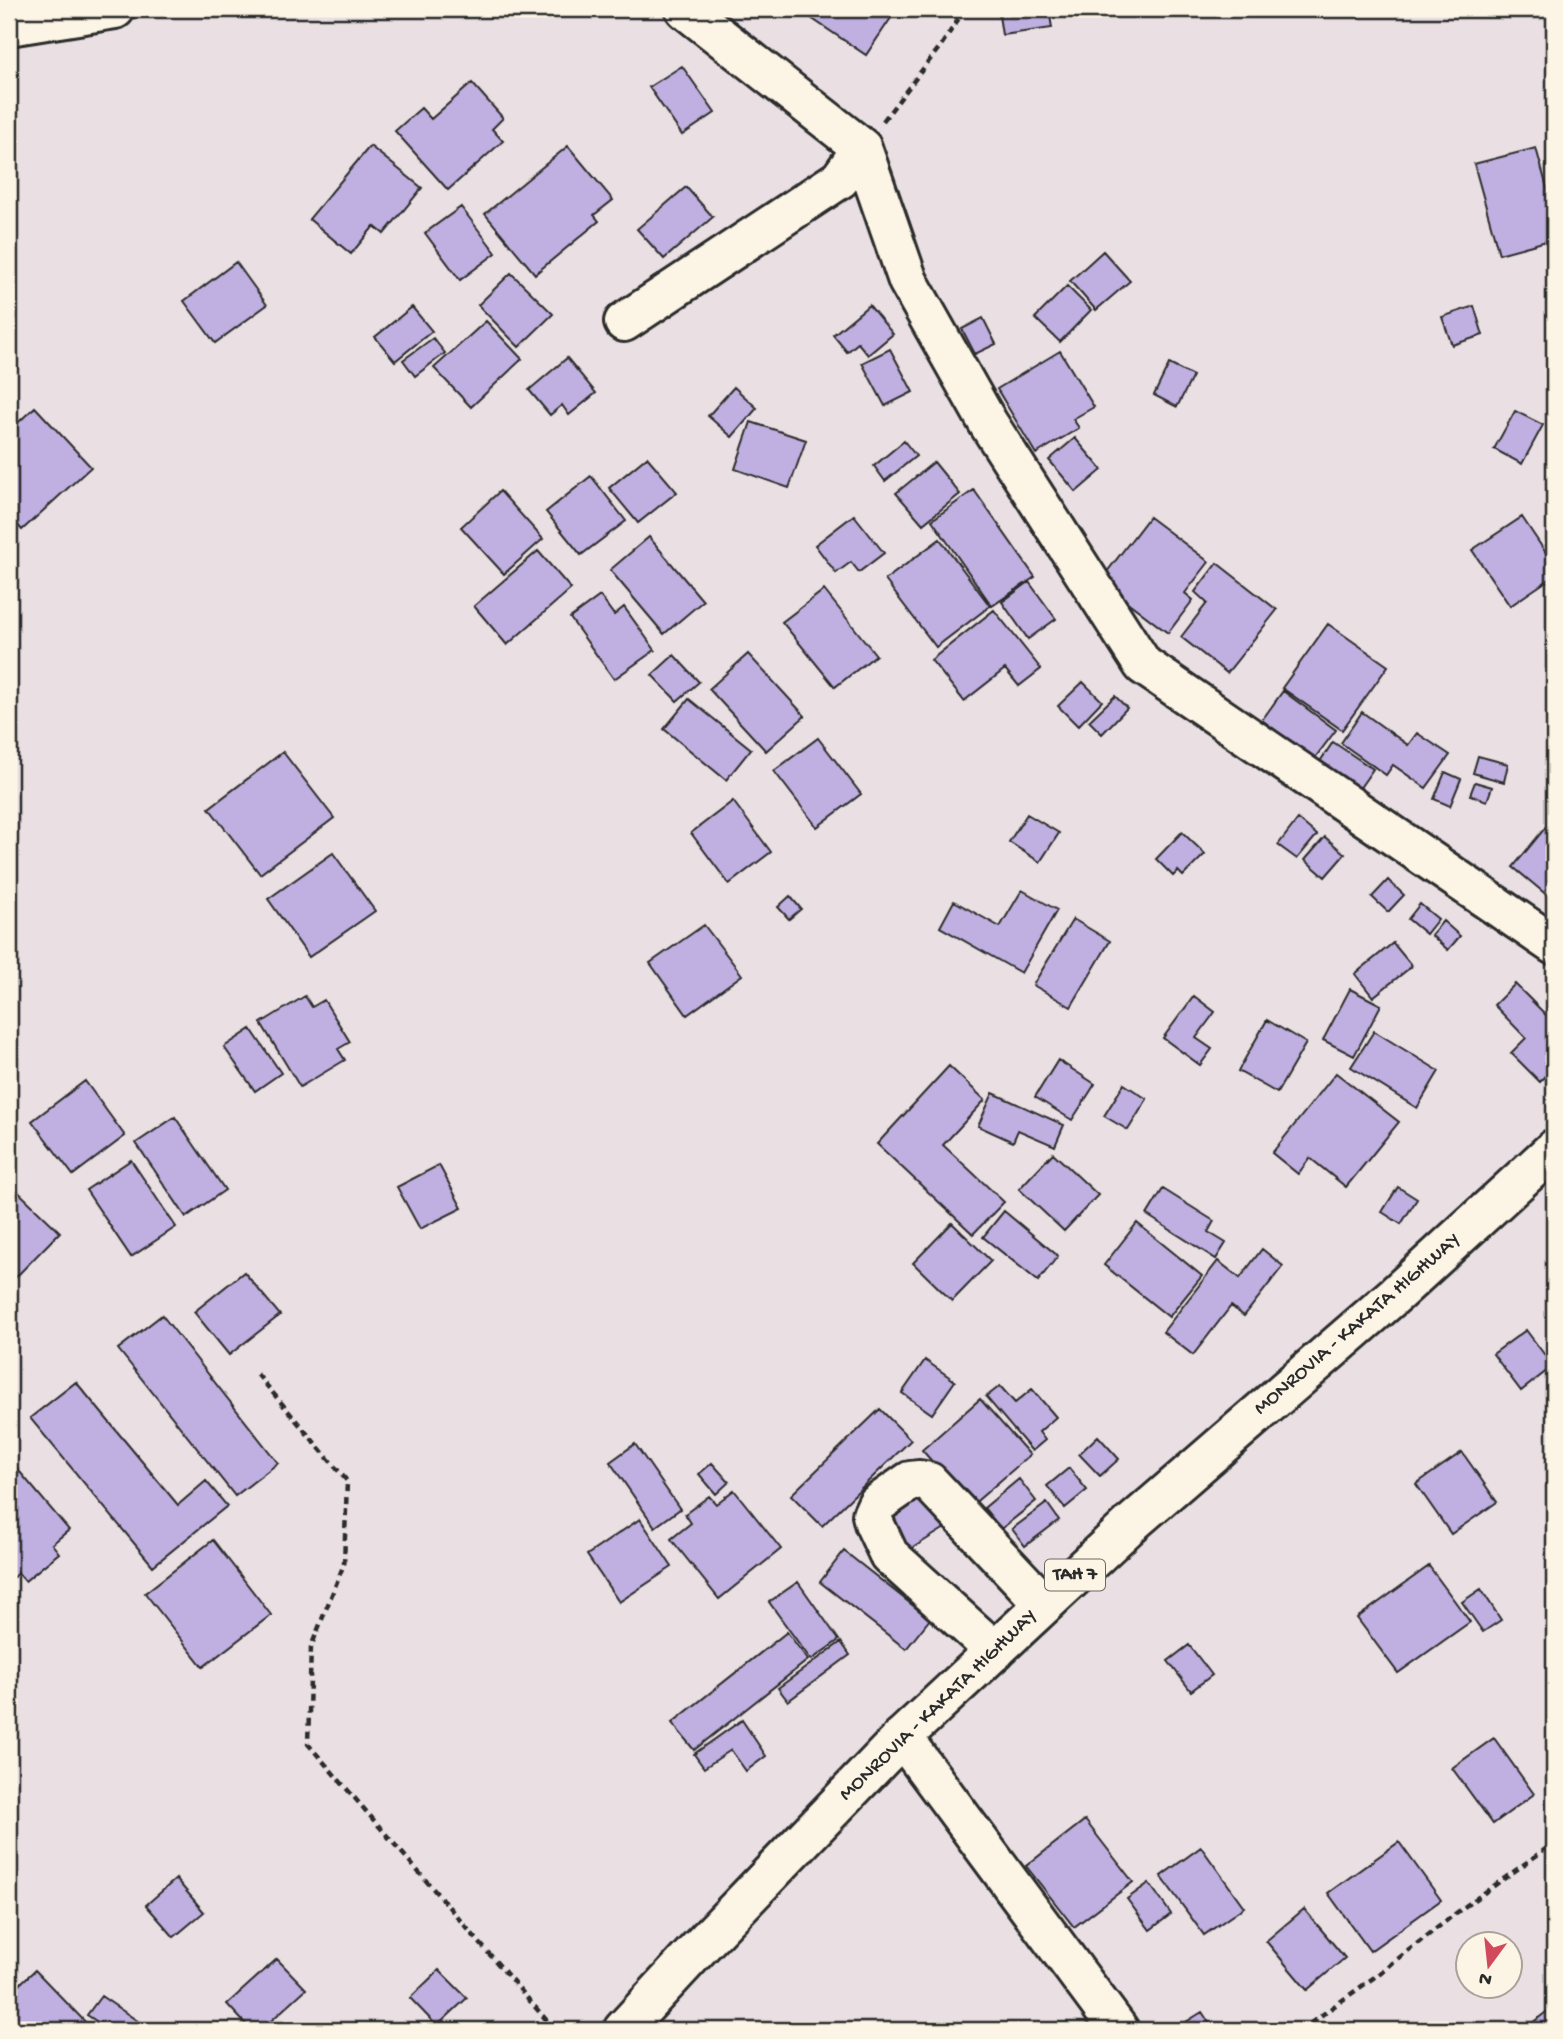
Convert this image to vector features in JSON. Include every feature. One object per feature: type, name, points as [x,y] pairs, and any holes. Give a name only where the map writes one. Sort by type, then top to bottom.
[{"type":"main road","points":[[9,26],[115,9]]},
{"type":"main road","points":[[685,9],[862,148],[908,281],[988,423],[1143,665],[1554,945]]},
{"type":"main road","points":[[624,322],[840,179],[862,148]]},
{"type":"main road","name":"MONROVIA - KAKATA HIGHWAY","points":[[624,2030],[902,1737],[1143,1514],[1396,1294],[1554,1149]]},
{"type":"main road","points":[[995,1651],[889,1555],[872,1515],[877,1504],[910,1481],[929,1482],[1044,1604]]},
{"type":"main road","points":[[902,1737],[1119,2030]]},
{"type":"path","points":[[862,148],[942,44],[965,9]]},
{"type":"path","points":[[257,1374],[347,1481],[344,1564],[311,1647],[308,1744],[555,2030]]},
{"type":"path","points":[[1301,2030],[1554,1843]]},
{"type":"building","points":[[813,9],[897,9],[866,55],[808,16]]},
{"type":"building","points":[[998,9],[1049,9],[1052,28],[1002,35]]},
{"type":"building","points":[[682,66],[715,113],[682,135],[649,87]]},
{"type":"building","points":[[472,83],[503,118],[492,129],[503,141],[448,190],[395,131],[421,108],[431,119]]},
{"type":"building","points":[[370,146],[422,188],[384,234],[374,226],[351,254],[309,219]]},
{"type":"building","points":[[568,146],[613,200],[594,215],[599,221],[535,274],[485,214]]},
{"type":"building","points":[[1536,148],[1554,213],[1554,239],[1499,254],[1474,164]]},
{"type":"building","points":[[686,187],[713,217],[664,259],[637,229]]},
{"type":"building","points":[[461,207],[496,253],[460,280],[425,233]]},
{"type":"building","points":[[1103,251],[1130,281],[1096,310],[1070,281]]},
{"type":"building","points":[[236,262],[267,305],[215,343],[184,301]]},
{"type":"building","points":[[511,273],[553,314],[519,347],[478,305]]},
{"type":"building","points":[[1067,286],[1091,310],[1060,342],[1035,318]]},
{"type":"building","points":[[869,305],[893,334],[868,355],[858,343],[847,352],[833,335]]},
{"type":"building","points":[[1474,306],[1483,335],[1452,345],[1442,317]]},
{"type":"building","points":[[412,307],[432,331],[395,361],[375,337]]},
{"type":"building","points":[[983,318],[996,344],[975,354],[962,329]]},
{"type":"building","points":[[486,321],[522,359],[471,407],[434,368]]},
{"type":"building","points":[[433,338],[445,353],[415,376],[403,360]]},
{"type":"building","points":[[890,349],[913,392],[885,406],[862,363]]},
{"type":"building","points":[[1060,351],[1094,407],[1073,419],[1079,428],[1036,454],[997,389]]},
{"type":"building","points":[[567,358],[596,393],[569,415],[562,405],[550,415],[529,390]]},
{"type":"building","points":[[1169,364],[1193,376],[1177,407],[1154,395]]},
{"type":"building","points":[[734,387],[757,408],[732,437],[708,416]]},
{"type":"building","points":[[35,407],[91,467],[22,530],[9,515],[9,431]]},
{"type":"building","points":[[1515,411],[1543,425],[1522,464],[1494,449]]},
{"type":"building","points":[[751,422],[806,440],[789,488],[735,469]]},
{"type":"building","points":[[1075,438],[1102,470],[1076,492],[1049,460]]},
{"type":"building","points":[[904,441],[916,456],[885,481],[874,466]]},
{"type":"building","points":[[647,457],[677,492],[638,523],[609,488]]},
{"type":"building","points":[[934,462],[960,494],[923,524],[896,493]]},
{"type":"building","points":[[591,476],[626,521],[581,555],[546,512]]},
{"type":"building","points":[[974,490],[1035,577],[992,606],[932,520]]},
{"type":"building","points":[[500,491],[543,539],[504,574],[461,527]]},
{"type":"building","points":[[854,515],[884,553],[859,572],[851,562],[836,573],[815,545]]},
{"type":"building","points":[[1149,517],[1209,562],[1185,593],[1193,600],[1168,633],[1100,581]]},
{"type":"building","points":[[1522,517],[1554,565],[1554,576],[1510,606],[1472,550]]},
{"type":"building","points":[[649,537],[703,601],[664,634],[610,570]]},
{"type":"building","points":[[940,539],[990,606],[936,647],[885,580]]},
{"type":"building","points":[[538,551],[571,589],[507,645],[474,606]]},
{"type":"building","points":[[1217,563],[1277,610],[1227,673],[1181,637],[1207,603],[1195,592]]},
{"type":"building","points":[[1029,582],[1056,619],[1028,639],[1002,602]]},
{"type":"building","points":[[824,590],[876,655],[835,687],[782,622]]},
{"type":"building","points":[[600,596],[614,615],[624,607],[655,650],[614,679],[570,618]]},
{"type":"building","points":[[994,610],[1041,669],[1019,686],[1005,669],[964,701],[931,660]]},
{"type":"building","points":[[1328,624],[1388,666],[1342,730],[1282,688]]},
{"type":"building","points":[[748,654],[805,716],[766,751],[709,689]]},
{"type":"building","points":[[674,655],[699,682],[677,701],[652,675]]},
{"type":"building","points":[[1083,682],[1102,701],[1078,726],[1058,706]]},
{"type":"building","points":[[1283,691],[1336,730],[1314,759],[1262,720]]},
{"type":"building","points":[[1115,696],[1127,708],[1102,734],[1089,721]]},
{"type":"building","points":[[689,699],[751,749],[726,780],[664,729]]},
{"type":"building","points":[[1362,712],[1408,745],[1417,733],[1450,755],[1426,788],[1393,765],[1386,775],[1341,743]]},
{"type":"building","points":[[818,738],[861,794],[817,827],[774,771]]},
{"type":"building","points":[[1333,742],[1373,769],[1357,792],[1317,766]]},
{"type":"building","points":[[283,752],[334,818],[260,874],[209,808]]},
{"type":"building","points":[[1478,756],[1508,764],[1504,782],[1473,773]]},
{"type":"building","points":[[1445,772],[1461,779],[1450,806],[1434,799]]},
{"type":"building","points":[[1475,782],[1492,787],[1487,801],[1470,795]]},
{"type":"building","points":[[733,801],[771,852],[729,884],[691,833]]},
{"type":"building","points":[[1027,814],[1059,833],[1040,862],[1009,842]]},
{"type":"building","points":[[1298,819],[1317,835],[1297,859],[1278,845]]},
{"type":"building","points":[[1549,823],[1554,827],[1554,901],[1513,867]]},
{"type":"building","points":[[1182,832],[1205,854],[1183,876],[1178,871],[1173,876],[1156,859]]},
{"type":"building","points":[[1325,837],[1345,854],[1325,877],[1305,860]]},
{"type":"building","points":[[333,853],[375,911],[309,957],[268,899]]},
{"type":"building","points":[[1388,880],[1404,895],[1388,912],[1372,897]]},
{"type":"building","points":[[1022,890],[1057,910],[1021,973],[940,927],[954,901],[1000,927]]},
{"type":"building","points":[[790,896],[801,909],[789,919],[778,907]]},
{"type":"building","points":[[1420,904],[1438,919],[1426,934],[1408,919]]},
{"type":"building","points":[[1073,919],[1110,941],[1071,1007],[1033,985]]},
{"type":"building","points":[[1443,921],[1460,936],[1448,950],[1431,935]]},
{"type":"building","points":[[704,925],[742,975],[687,1015],[650,963]]},
{"type":"building","points":[[1393,943],[1412,966],[1373,997],[1355,974]]},
{"type":"building","points":[[1515,984],[1547,1016],[1554,1011],[1554,1068],[1540,1082],[1511,1053],[1526,1038],[1494,1005]]},
{"type":"building","points":[[1350,989],[1381,1005],[1354,1056],[1323,1040]]},
{"type":"building","points":[[305,996],[312,1007],[324,1000],[350,1042],[338,1049],[345,1060],[300,1087],[261,1023]]},
{"type":"building","points":[[1194,996],[1215,1012],[1196,1038],[1212,1049],[1200,1065],[1163,1038]]},
{"type":"building","points":[[1267,1020],[1306,1043],[1277,1093],[1238,1071]]},
{"type":"building","points":[[251,1029],[281,1073],[255,1091],[224,1047]]},
{"type":"building","points":[[1374,1031],[1439,1071],[1417,1108],[1351,1067]]},
{"type":"building","points":[[1058,1060],[1095,1084],[1072,1120],[1035,1097]]},
{"type":"building","points":[[949,1066],[985,1100],[943,1145],[1004,1202],[973,1234],[877,1144]]},
{"type":"building","points":[[1336,1073],[1399,1122],[1346,1187],[1310,1158],[1298,1174],[1272,1153]]},
{"type":"building","points":[[85,1081],[125,1136],[73,1175],[32,1121]]},
{"type":"building","points":[[1124,1084],[1147,1099],[1128,1130],[1104,1116]]},
{"type":"building","points":[[993,1093],[1064,1125],[1055,1146],[1018,1130],[1013,1142],[978,1126]]},
{"type":"building","points":[[175,1117],[225,1190],[186,1217],[136,1143]]},
{"type":"building","points":[[1053,1153],[1098,1195],[1064,1231],[1019,1189]]},
{"type":"building","points":[[131,1160],[176,1227],[131,1257],[86,1190]]},
{"type":"building","points":[[439,1165],[462,1208],[420,1229],[397,1187]]},
{"type":"building","points":[[9,1183],[60,1232],[14,1279],[9,1274]]},
{"type":"building","points":[[1398,1187],[1417,1199],[1401,1224],[1382,1212]]},
{"type":"building","points":[[1163,1189],[1214,1221],[1208,1232],[1226,1243],[1216,1259],[1147,1215]]},
{"type":"building","points":[[1004,1211],[1058,1256],[1038,1281],[983,1237]]},
{"type":"building","points":[[952,1223],[991,1261],[952,1301],[913,1263]]},
{"type":"building","points":[[1137,1223],[1202,1276],[1169,1317],[1104,1265]]},
{"type":"building","points":[[1262,1249],[1283,1266],[1244,1316],[1231,1306],[1193,1355],[1163,1332],[1218,1261],[1240,1278]]},
{"type":"building","points":[[244,1272],[280,1315],[229,1355],[194,1312]]},
{"type":"building","points":[[162,1315],[278,1463],[235,1496],[118,1349]]},
{"type":"building","points":[[1526,1330],[1553,1366],[1521,1391],[1493,1354]]},
{"type":"building","points":[[925,1360],[955,1381],[932,1414],[902,1393]]},
{"type":"building","points":[[76,1382],[178,1505],[206,1481],[227,1506],[153,1566],[30,1418]]},
{"type":"building","points":[[1000,1386],[1015,1403],[1032,1389],[1056,1417],[1039,1432],[1045,1440],[1032,1451],[986,1397]]},
{"type":"building","points":[[980,1399],[1030,1455],[971,1506],[922,1450]]},
{"type":"building","points":[[880,1409],[911,1440],[822,1526],[791,1495]]},
{"type":"building","points":[[1098,1436],[1119,1459],[1100,1476],[1079,1454]]},
{"type":"building","points":[[635,1444],[680,1509],[655,1527],[610,1462]]},
{"type":"building","points":[[1462,1452],[1497,1502],[1451,1534],[1416,1484]]},
{"type":"building","points":[[9,1459],[69,1530],[52,1544],[59,1553],[25,1581],[18,1573],[9,1581]]},
{"type":"building","points":[[712,1463],[729,1482],[716,1494],[699,1474]]},
{"type":"building","points":[[1069,1468],[1087,1490],[1065,1508],[1047,1486]]},
{"type":"building","points":[[1019,1479],[1036,1501],[1001,1529],[984,1508]]},
{"type":"building","points":[[734,1490],[781,1549],[719,1599],[671,1539],[691,1523],[685,1514],[709,1496],[716,1504]]},
{"type":"building","points":[[923,1495],[945,1528],[906,1552],[885,1520]]},
{"type":"building","points":[[1047,1503],[1059,1520],[1025,1546],[1012,1529]]},
{"type":"building","points":[[640,1519],[672,1567],[619,1602],[587,1555]]},
{"type":"building","points":[[213,1540],[271,1615],[203,1667],[145,1593]]},
{"type":"building","points":[[844,1551],[930,1619],[906,1649],[820,1582]]},
{"type":"building","points":[[1429,1566],[1470,1622],[1398,1673],[1357,1618]]},
{"type":"building","points":[[798,1582],[839,1640],[811,1660],[769,1602]]},
{"type":"building","points":[[1481,1589],[1501,1620],[1483,1632],[1462,1602]]},
{"type":"building","points":[[787,1632],[808,1660],[694,1750],[672,1723]]},
{"type":"building","points":[[841,1642],[850,1655],[788,1701],[778,1688]]},
{"type":"building","points":[[1189,1645],[1212,1675],[1191,1691],[1168,1661]]},
{"type":"building","points":[[742,1720],[766,1756],[746,1771],[731,1750],[704,1768],[694,1754]]},
{"type":"building","points":[[1494,1738],[1534,1794],[1493,1824],[1452,1768]]},
{"type":"building","points":[[1085,1820],[1133,1882],[1074,1927],[1026,1866]]},
{"type":"building","points":[[1399,1842],[1441,1900],[1370,1951],[1328,1893]]},
{"type":"building","points":[[1201,1847],[1244,1907],[1204,1935],[1161,1876]]},
{"type":"building","points":[[176,1879],[204,1912],[174,1937],[146,1905]]},
{"type":"building","points":[[1149,1883],[1171,1914],[1150,1930],[1127,1899]]},
{"type":"building","points":[[1304,1909],[1345,1958],[1307,1990],[1266,1941]]},
{"type":"building","points":[[277,1959],[306,1989],[261,2030],[251,2030],[227,2004]]},
{"type":"building","points":[[35,1970],[93,2030],[9,2030],[9,1994]]},
{"type":"building","points":[[439,1970],[467,1998],[437,2026],[410,1998]]},
{"type":"building","points":[[101,1996],[142,2024],[137,2030],[110,2030],[87,2015]]},
{"type":"building","points":[[1554,2006],[1554,2030],[1523,2030]]},
{"type":"building","points":[[1202,2012],[1214,2030],[1173,2030]]}]
